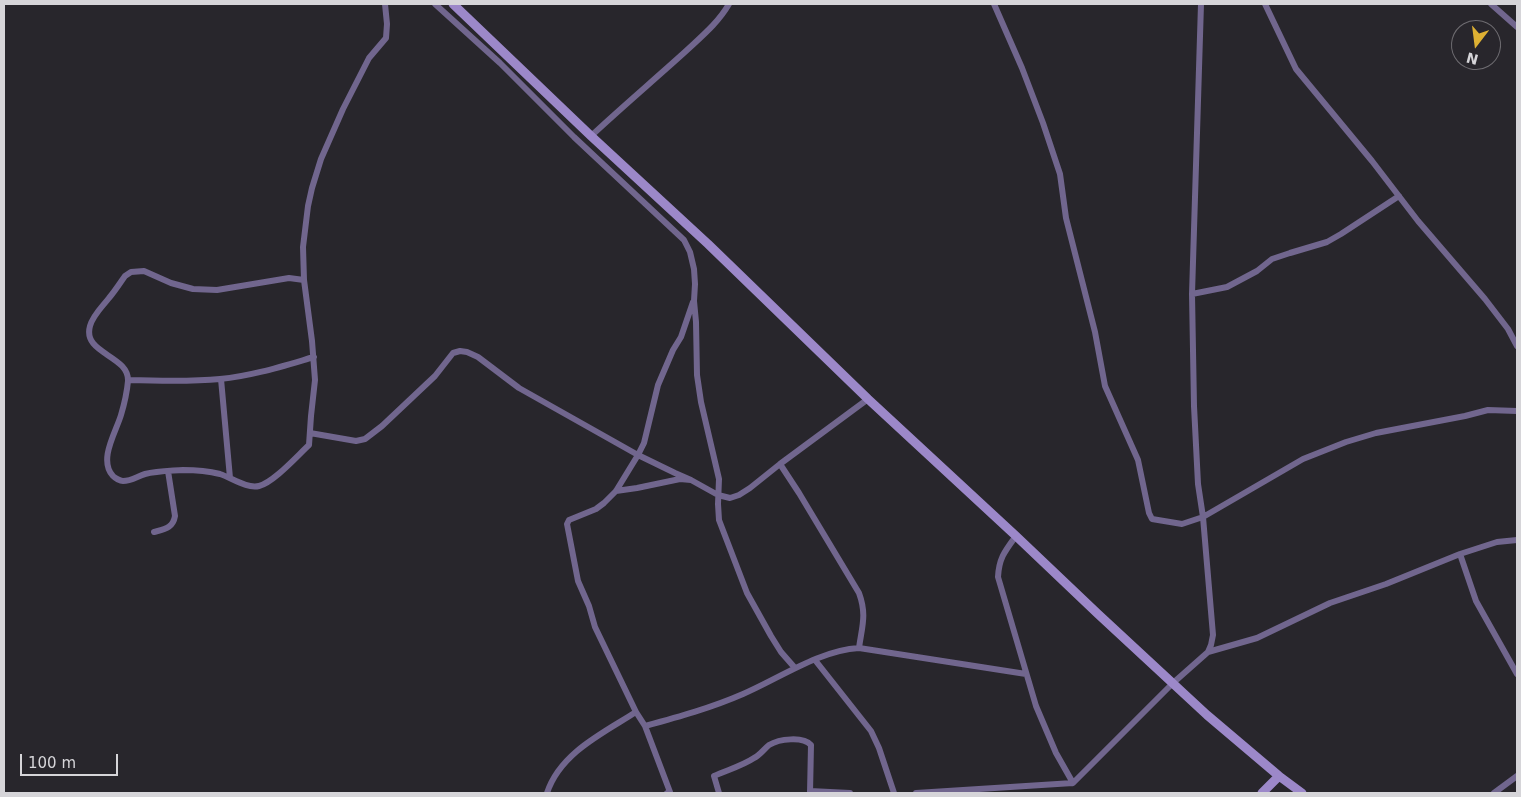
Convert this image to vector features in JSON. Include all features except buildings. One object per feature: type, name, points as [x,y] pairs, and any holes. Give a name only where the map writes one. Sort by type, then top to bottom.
[{"type":"main road","points":[[453,4],[591,136],[708,244],[868,399],[1098,614],[1207,715],[1302,793]]},
{"type":"main road","points":[[1262,793],[1280,776]]},
{"type":"street","points":[[304,280],[289,278],[217,290],[193,289],[171,283],[144,271],[131,272],[125,276],[95,315],[90,325],[88,336],[92,344],[121,366],[128,380],[121,415],[108,453],[108,468],[114,477],[122,481],[146,474],[194,470],[220,474],[252,487],[262,485],[276,475],[309,445],[315,380],[314,357],[304,280],[303,247],[312,188],[321,159],[359,75],[369,58],[386,38],[385,4]]},
{"type":"street","points":[[435,4],[500,63],[574,137],[684,240],[690,252],[694,269],[697,375],[718,479],[719,520],[747,593],[781,652],[795,668]]},
{"type":"street","points":[[591,136],[722,17],[729,4]]},
{"type":"street","points":[[994,4],[1022,68],[1060,174],[1066,218],[1095,332],[1105,386],[1138,460],[1152,519],[1182,524],[1202,518],[1302,459],[1346,442],[1385,431],[1488,410],[1517,411]]},
{"type":"street","points":[[916,793],[1073,783],[1173,683],[1208,652],[1212,645],[1213,635],[1198,484],[1194,406],[1192,294],[1201,4]]},
{"type":"street","points":[[1265,4],[1296,69],[1372,161],[1418,221],[1486,299],[1508,329],[1517,346]]},
{"type":"street","points":[[1491,4],[1517,27]]},
{"type":"street","points":[[1192,294],[1227,287],[1257,271],[1272,259],[1334,239],[1399,196]]},
{"type":"street","points":[[667,793],[670,792],[645,726],[636,712],[595,627],[589,606],[578,581],[567,524],[570,520],[596,509],[604,503],[616,490],[638,455],[648,426],[658,384],[681,337],[694,301]]},
{"type":"street","points":[[310,433],[356,441],[365,439],[382,426],[435,376],[453,353],[467,352],[478,357],[520,388],[638,455],[718,495],[730,498],[739,495],[868,399]]},
{"type":"street","points":[[128,380],[221,379],[273,370],[314,357]]},
{"type":"street","points":[[221,379],[230,478]]},
{"type":"street","points":[[780,464],[800,493],[859,593],[864,606],[859,648]]},
{"type":"street","points":[[154,532],[169,528],[174,522],[175,516],[168,471]]},
{"type":"street","points":[[616,490],[637,488],[680,479],[691,480]]},
{"type":"street","points":[[1016,536],[1003,553],[999,563],[998,577],[1026,674],[1043,723],[1056,753],[1073,783]]},
{"type":"street","points":[[1208,652],[1257,638],[1330,603],[1386,584],[1460,554],[1497,542],[1517,540]]},
{"type":"street","points":[[1460,554],[1476,601],[1517,674]]},
{"type":"street","points":[[645,726],[694,712],[741,695],[795,668],[834,652],[847,649],[859,648],[1026,674]]},
{"type":"street","points":[[815,660],[871,731],[880,748],[894,793]]},
{"type":"street","points":[[548,793],[554,776],[568,759],[597,736],[636,712]]},
{"type":"street","points":[[719,793],[714,776],[753,759],[770,745],[785,740],[803,740],[811,745],[810,792],[850,793]]},
{"type":"street","points":[[1494,793],[1517,776]]}]
